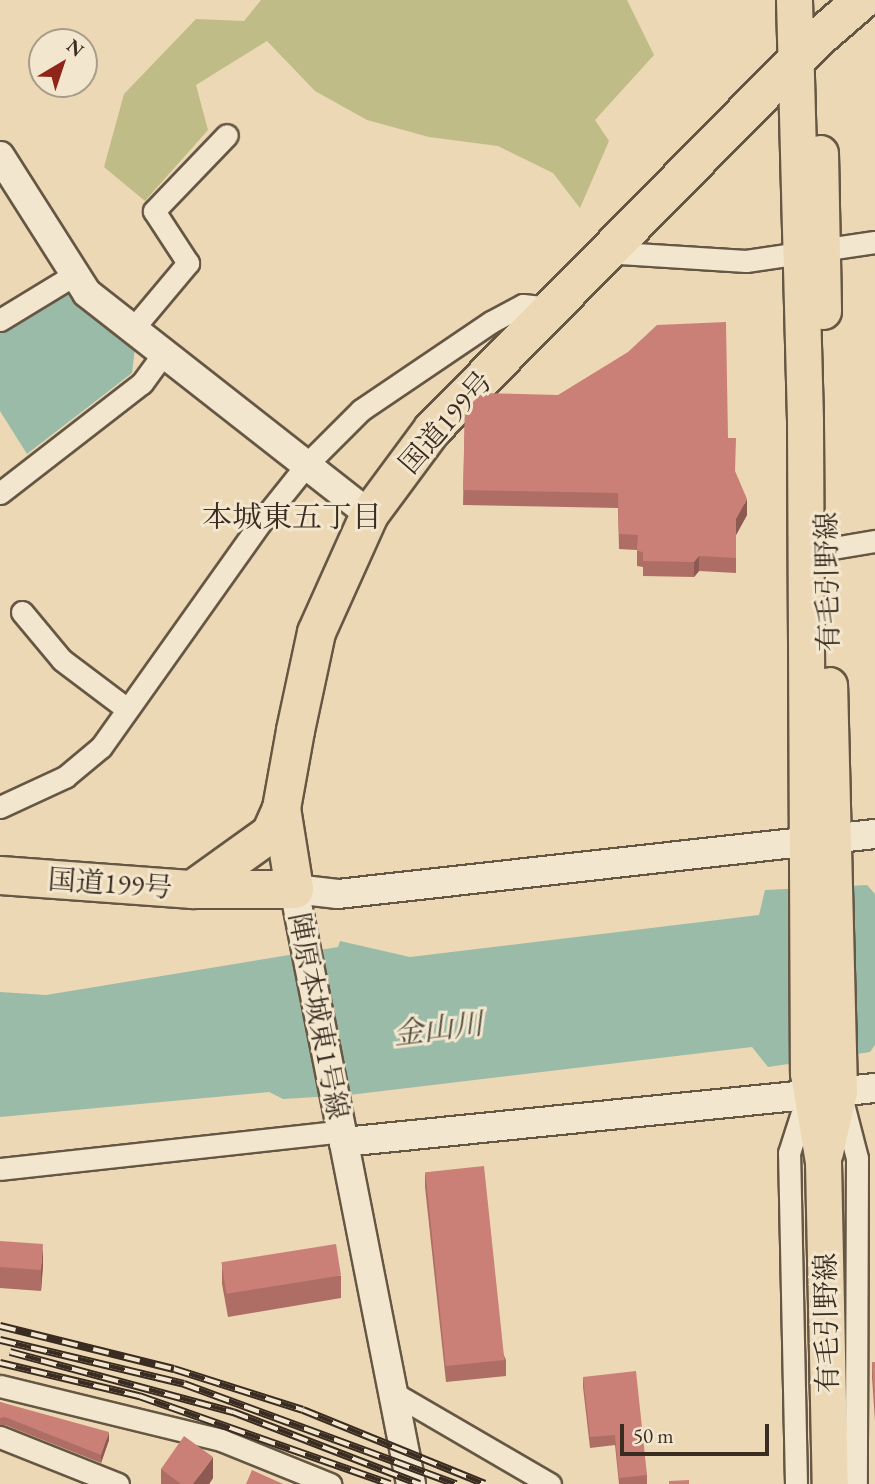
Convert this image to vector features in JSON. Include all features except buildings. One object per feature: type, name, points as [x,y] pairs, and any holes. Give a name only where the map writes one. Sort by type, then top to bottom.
[{"type":"highway","name":"国道199号","points":[[0,875],[192,889],[294,889],[281,808],[316,632],[369,514],[432,429],[806,50],[861,0]]},
{"type":"highway","points":[[192,889],[270,832],[281,808]]},
{"type":"main road","name":"有毛引野線","points":[[796,2],[806,50],[811,251],[827,549],[818,879],[830,1484]]},
{"type":"main road","name":"有毛引野線","points":[[811,251],[806,530],[818,839]]},
{"type":"street","points":[[131,331],[188,263],[154,211],[227,135]]},
{"type":"street","points":[[1,159],[87,293],[131,331],[308,463],[369,514]]},
{"type":"street","points":[[604,252],[747,261],[875,242]]},
{"type":"street","points":[[0,320],[75,275]]},
{"type":"street","points":[[0,807],[65,777],[101,747],[308,463],[361,410],[491,322],[523,305],[550,308]]},
{"type":"street","points":[[0,493],[142,383],[162,355]]},
{"type":"street","points":[[827,549],[875,541]]},
{"type":"street","points":[[22,612],[62,660],[127,709]]},
{"type":"street","name":"陣原本城東1号線","points":[[411,1484],[397,1395],[294,889],[338,894],[875,834]]},
{"type":"street","points":[[796,1484],[789,1153],[824,1082]]},
{"type":"street","points":[[824,1082],[858,1158],[856,1484]]},
{"type":"street","points":[[0,1169],[341,1128],[824,1082],[875,1088]]},
{"type":"street","points":[[0,1386],[222,1440],[330,1484]]},
{"type":"street","points":[[397,1395],[550,1484]]},
{"type":"street","points":[[0,1437],[118,1484]]},
{"type":"shaded area","points":[[261,0],[627,0],[654,55],[595,120],[609,141],[580,208],[553,173],[498,146],[429,137],[367,120],[315,91],[267,41],[196,85],[208,130],[145,201],[104,167],[124,94],[196,19],[244,21]]},
{"type":"water","points":[[72,289],[135,348],[132,373],[27,454],[0,411],[0,333]]},
{"type":"water","name":"金山川","points":[[867,885],[875,894],[875,1045],[870,1052],[768,1067],[752,1047],[349,1095],[283,1099],[269,1092],[0,1117],[0,992],[46,995],[338,947],[340,941],[410,957],[759,915],[765,890]]},
{"type":"railway","points":[[0,1326],[174,1369],[303,1410],[485,1484]]},
{"type":"railway","points":[[0,1340],[184,1384],[456,1484]]},
{"type":"railway","points":[[10,1352],[233,1412],[420,1484]]},
{"type":"railway","points":[[0,1363],[139,1396],[390,1484]]},
{"type":"district","name":"本城東五丁目","points":[[292,517]]}]
